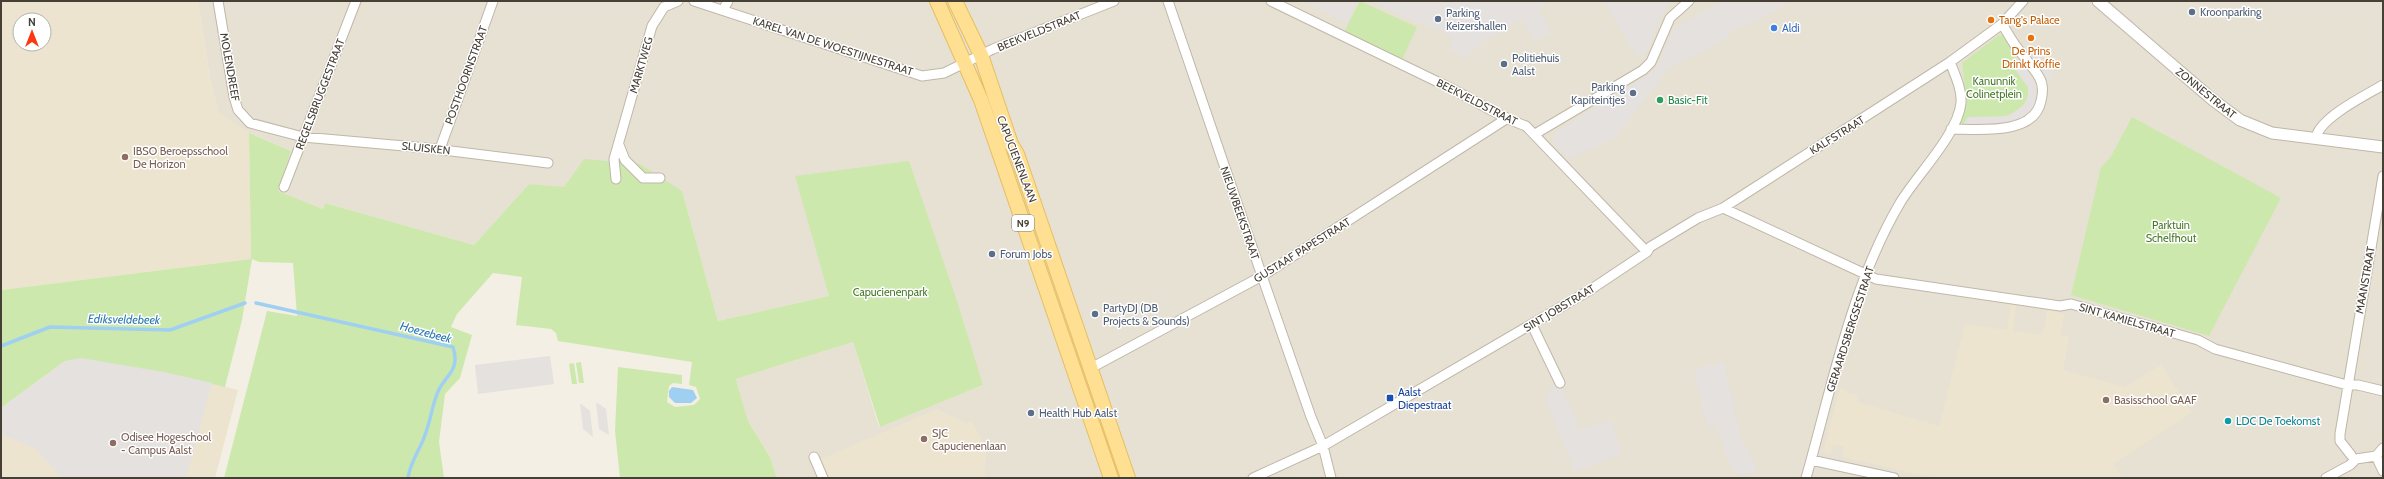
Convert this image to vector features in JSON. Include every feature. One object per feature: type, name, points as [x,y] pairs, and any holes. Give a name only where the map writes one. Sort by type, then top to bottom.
[{"type":"main road","name":"CAPUCIENENLAAN","points":[[937,1],[965,62],[983,107],[1111,478]]},
{"type":"main road","name":"CAPUCIENENLAAN","points":[[954,1],[980,56],[1011,144],[1020,161],[1128,478]]},
{"type":"street","name":"MOLENDREEF","points":[[218,1],[238,110],[250,123],[303,137]]},
{"type":"street","name":"REGELSBRUGGESTRAAT","points":[[284,187],[356,1]]},
{"type":"street","name":"POSTHOORNSTRAAT","points":[[440,149],[492,1]]},
{"type":"street","name":"MARKTWEG","points":[[616,179],[614,159],[618,141],[652,26],[658,14],[664,7],[678,1]]},
{"type":"street","points":[[694,1],[723,10],[728,1]]},
{"type":"street","name":"BEEKVELDSTRAAT","points":[[965,62],[1114,1]]},
{"type":"street","name":"NIEUWBEEKSTRAAT","points":[[1168,1],[1311,417],[1323,446],[1331,478]]},
{"type":"street","name":"BEEKVELDSTRAAT","points":[[1271,1],[1441,83],[1494,110],[1506,119],[1526,126],[1647,252]]},
{"type":"street","points":[[1535,134],[1643,70],[1651,62],[1670,18],[1689,1]]},
{"type":"street","name":"KALFSTRAAT","points":[[1723,208],[1950,62],[2002,24],[2023,1]]},
{"type":"street","name":"ZONNESTRAAT","points":[[2098,1],[2213,100],[2240,120],[2272,134],[2383,147]]},
{"type":"street","name":"KAREL VAN DE WOESTIJNESTRAAT","points":[[723,10],[922,76],[944,73],[965,62]]},
{"type":"street","points":[[1951,128],[2011,128],[2022,123],[2033,115],[2040,105],[2043,93],[2039,77],[2017,48],[2002,24]]},
{"type":"street","name":"GERAARDSBERGSESTRAAT","points":[[1806,478],[1824,409],[1866,273],[1900,203],[1951,128],[1961,102],[1960,90],[1950,62]]},
{"type":"street","points":[[2316,138],[2317,134],[2332,116],[2383,85]]},
{"type":"street","name":"GUSTAAF PAPESTRAAT","points":[[1091,368],[1262,276],[1506,119]]},
{"type":"street","name":"SLUISKEN","points":[[303,137],[440,149],[548,163]]},
{"type":"street","points":[[618,141],[621,154],[642,178],[660,178]]},
{"type":"street","name":"MAANSTRAAT","points":[[2351,456],[2340,441],[2347,385],[2383,176]]},
{"type":"street","points":[[1723,208],[1866,273]]},
{"type":"street","name":"SINT JOBSTRAAT","points":[[1253,478],[1323,446],[1590,290],[1647,252],[1650,247],[1698,218],[1723,208]]},
{"type":"street","name":"SINT KAMIELSTRAAT","points":[[1866,273],[1876,279],[2060,306],[2071,304],[2198,340],[2215,349],[2347,385],[2358,385],[2383,391]]},
{"type":"street","points":[[1532,325],[1560,383]]},
{"type":"street","points":[[2326,478],[2350,465],[2356,458],[2376,456],[2383,448]]},
{"type":"street","points":[[2376,456],[2383,471]]},
{"type":"street","points":[[814,457],[823,478]]},
{"type":"street","points":[[1811,460],[1894,478]]},
{"type":"shaded area","name":"IBSO Beroepsschool De Horizon","points":[[1,1],[198,1],[210,79],[219,113],[249,133],[251,259],[1,290]]},
{"type":"shaded area","points":[[198,1],[2383,1],[2383,478],[777,478],[770,457],[748,421],[736,379],[853,342],[879,427],[983,385],[829,296],[718,321],[682,192],[640,164],[564,188],[529,184],[474,245],[325,203],[323,209],[278,191],[291,151],[249,133],[219,114],[210,79]]},
{"type":"shaded area","points":[[1303,1],[1357,1],[1347,24]]},
{"type":"shaded area","points":[[1370,1],[1552,1],[1538,9],[1552,32],[1535,42],[1521,19],[1485,41],[1464,59],[1449,48],[1454,38]]},
{"type":"shaded area","points":[[1603,1],[1670,1],[1658,22],[1647,52],[1638,58]]},
{"type":"shaded area","name":"Parking Kapiteintjes","points":[[1721,1],[1792,1],[1751,24],[1736,27],[1725,39],[1695,57],[1694,55],[1669,68],[1615,138],[1569,159],[1552,141],[1556,132],[1656,70],[1674,29]]},
{"type":"shaded area","points":[[2030,43],[2050,69],[2054,77],[2046,80],[2023,48]]},
{"type":"shaded area","name":"Kanunnik Colinetplein","points":[[2017,57],[2034,80],[2037,95],[2035,105],[2024,117],[2008,125],[1963,125],[1968,117],[2010,116],[2024,105],[2028,96],[2028,87],[2010,62]]},
{"type":"shaded area","points":[[2011,304],[2016,305],[2013,331],[2042,335],[2048,309],[2065,314],[2060,335],[2069,337],[2063,370],[2125,387],[2161,365],[2192,412],[2113,464],[2122,478],[1936,478],[1842,457],[1844,447],[1833,444],[1830,454],[1823,452],[1840,388],[1847,390],[1846,393],[1858,395],[1857,402],[1939,426],[1965,324],[2007,330]]},
{"type":"shaded area","points":[[550,356],[554,384],[478,394],[475,365]]},
{"type":"shaded area","name":"Odisee Hogeschool - Campus Aalst","points":[[81,358],[164,371],[238,390],[215,478],[1,478],[1,408]]},
{"type":"shaded area","name":"Odisee Hogeschool - Campus Aalst","points":[[81,358],[164,372],[212,383],[186,478],[62,478],[36,449],[1,434],[1,408],[65,361]]},
{"type":"shaded area","points":[[1724,362],[1740,437],[1753,460],[1756,472],[1738,475],[1726,456],[1717,425],[1707,427],[1694,369]]},
{"type":"shaded area","points":[[1560,383],[1580,430],[1612,420],[1622,454],[1575,472],[1545,400],[1553,385]]},
{"type":"shaded area","points":[[596,402],[606,409],[609,435],[599,429]]},
{"type":"shaded area","points":[[580,403],[590,411],[593,437],[583,429]]},
{"type":"shaded area","name":"SJC Capucienenlaan","points":[[937,409],[966,423],[972,421],[986,448],[985,478],[828,478],[819,460]]},
{"type":"green space","points":[[1360,1],[1417,27],[1402,60],[1344,32]]},
{"type":"green space","name":"Kanunnik Colinetplein","points":[[1999,35],[2005,36],[2017,57],[2010,63],[2028,87],[2028,97],[2022,106],[2003,117],[1978,124],[1957,126],[1967,103],[1962,63]]},
{"type":"green space","name":"Parktuin Schelfhout","points":[[2132,117],[2281,198],[2209,336],[2071,295],[2101,167],[2110,158]]},
{"type":"green space","name":"Capucienenpark","points":[[249,133],[291,151],[278,191],[323,209],[325,203],[474,245],[529,184],[564,187],[584,159],[640,164],[682,191],[718,321],[829,296],[795,176],[909,161],[958,304],[983,385],[880,427],[853,342],[736,379],[748,421],[770,457],[777,478],[620,478],[615,431],[618,367],[682,375],[682,384],[673,383],[669,386],[667,402],[675,407],[694,405],[700,399],[696,387],[689,385],[692,362],[558,341],[556,333],[551,329],[516,325],[522,277],[493,273],[457,314],[451,327],[472,335],[460,378],[445,394],[439,442],[444,478],[224,478],[267,311],[297,316],[293,263],[259,262],[252,259],[242,320],[225,387],[164,372],[65,361],[1,408],[1,290],[251,259]]},
{"type":"green space","points":[[581,362],[584,383],[579,383],[576,363]]},
{"type":"green space","points":[[574,363],[577,384],[572,384],[569,364]]},
{"type":"water","points":[[672,387],[693,390],[697,398],[691,403],[675,403],[669,397],[669,391]]},
{"type":"waterway","name":"Ediksveldebeek","points":[[1,346],[50,327],[170,330],[245,303]]},
{"type":"waterway","name":"Hoezebeek","points":[[256,303],[453,347],[455,355],[453,368],[437,394],[427,430],[409,472],[408,478]]},
{"type":"place","name":"Kroonparking","points":[[2192,12]]},
{"type":"place","name":"Parking Keizershallen","points":[[1438,19]]},
{"type":"place","name":"Tang's Palace","points":[[1991,20]]},
{"type":"place","name":"Aldi","points":[[1774,28]]},
{"type":"place","name":"De Prins Drinkt Koffie","points":[[2031,38]]},
{"type":"place","name":"Politiehuis Aalst","points":[[1504,64]]},
{"type":"place","name":"Parking Kapiteintjes","points":[[1633,93]]},
{"type":"place","name":"Basic-Fit","points":[[1660,100]]},
{"type":"place","name":"IBSO Beroepsschool De Horizon","points":[[125,157]]},
{"type":"place","name":"Forum Jobs","points":[[992,254]]},
{"type":"place","name":"PartyDJ (DB Projects & Sounds)","points":[[1095,314]]},
{"type":"place","name":"Aalst Diepestraat","points":[[1390,398]]},
{"type":"place","name":"Basisschool GAAF","points":[[2106,400]]},
{"type":"place","name":"Health Hub Aalst","points":[[1031,413]]},
{"type":"place","name":"LDC De Toekomst","points":[[2228,421]]},
{"type":"place","name":"SJC Capucienenlaan","points":[[924,439]]},
{"type":"place","name":"Odisee Hogeschool - Campus Aalst","points":[[113,443]]}]
